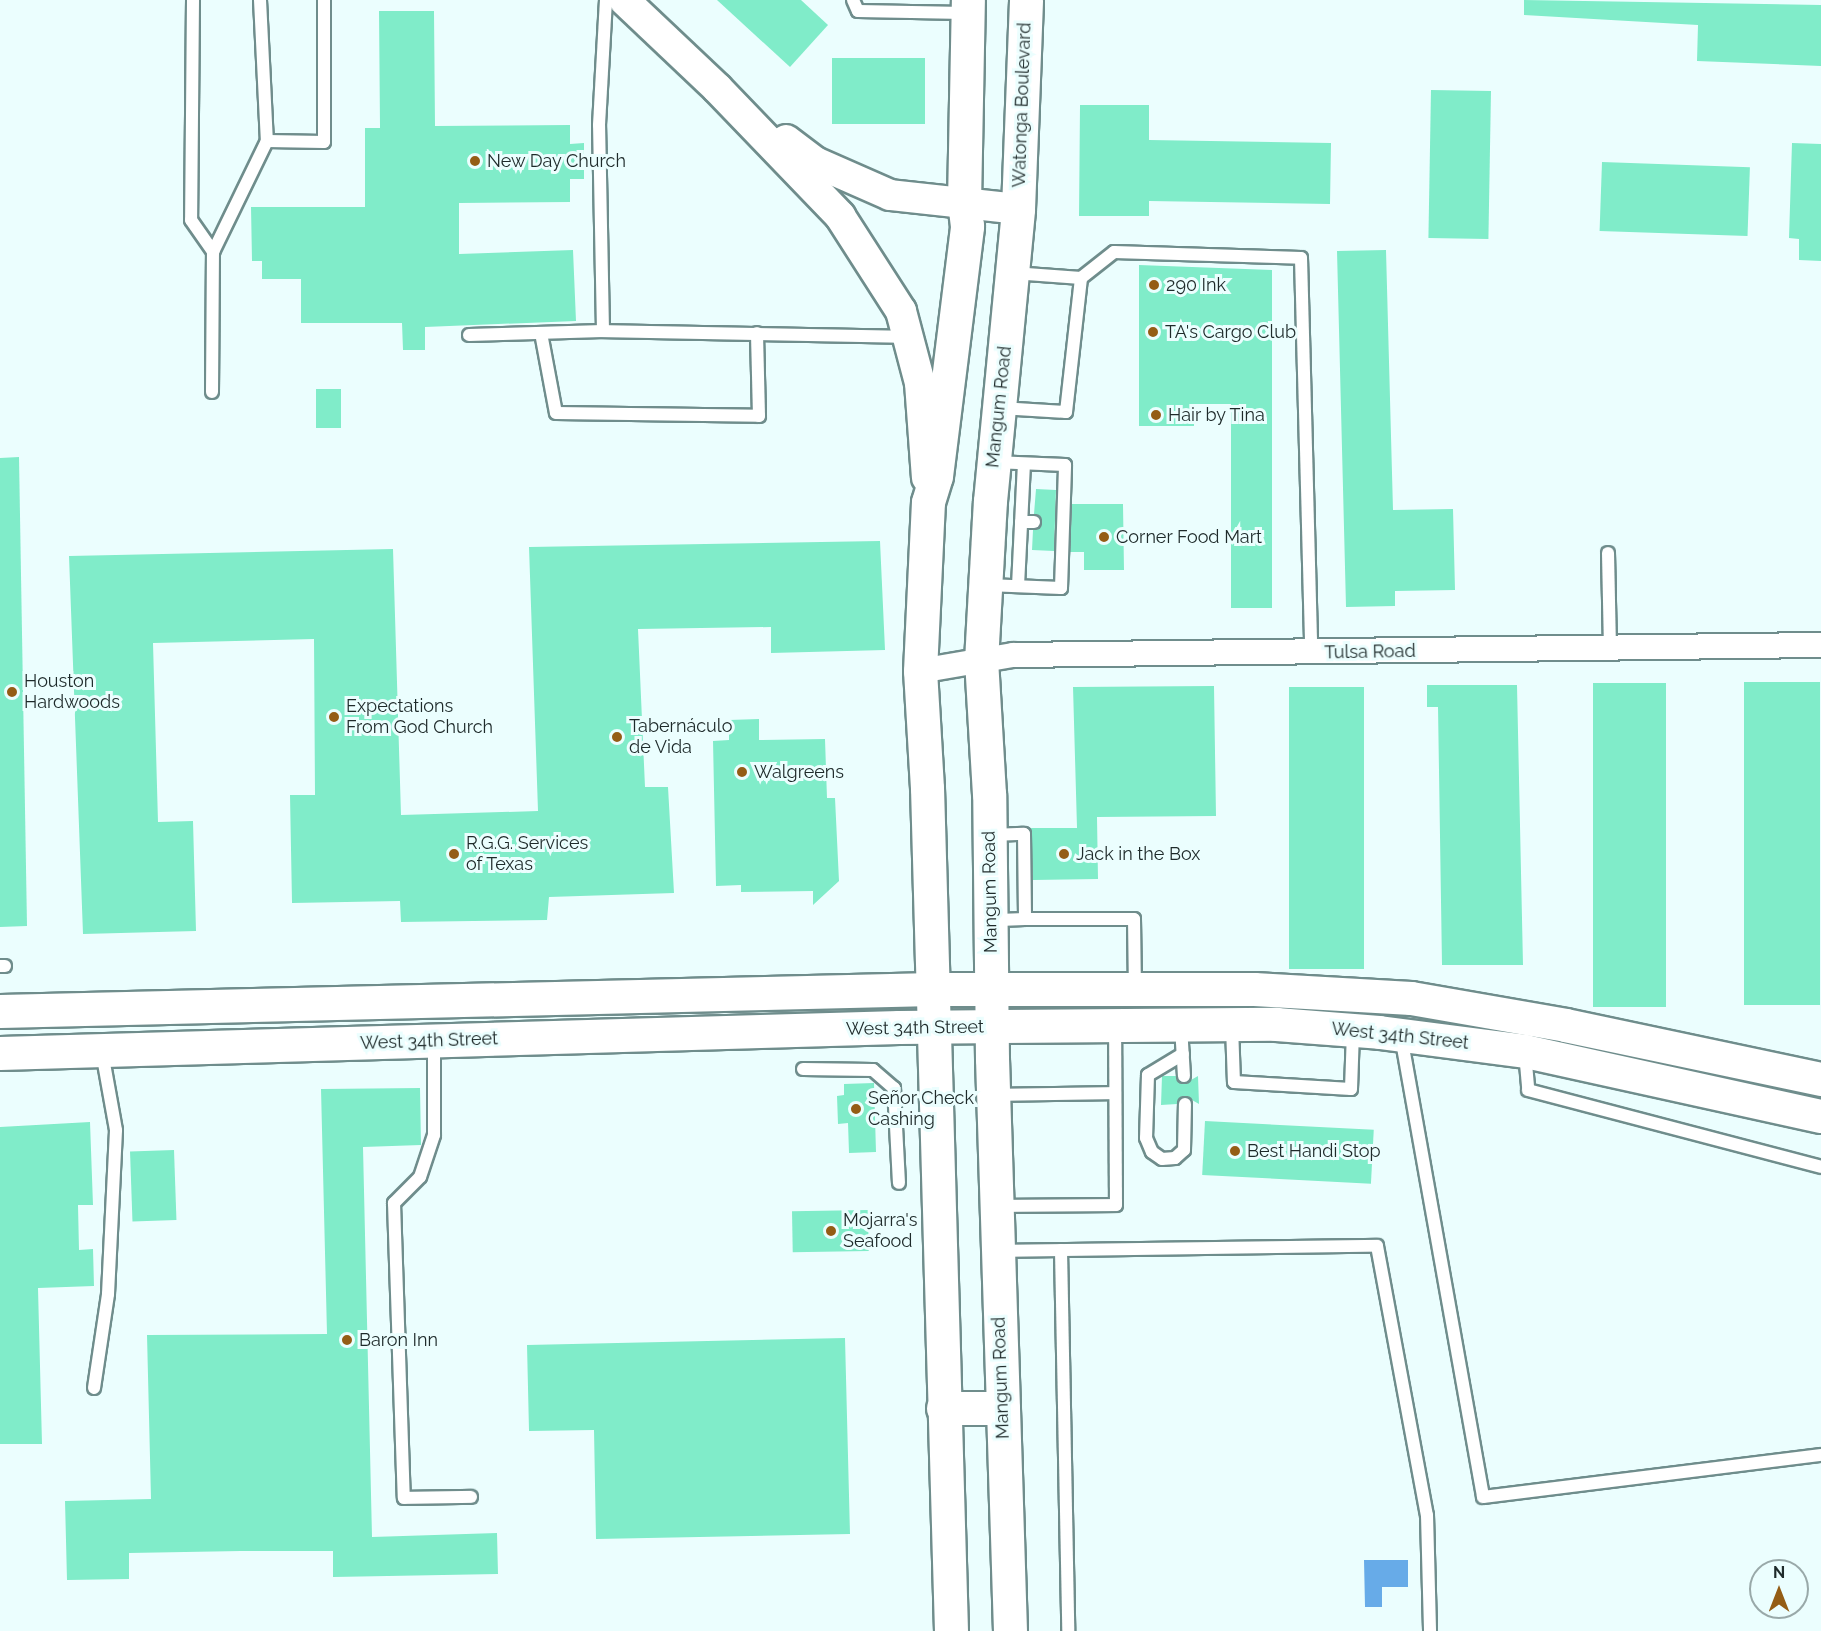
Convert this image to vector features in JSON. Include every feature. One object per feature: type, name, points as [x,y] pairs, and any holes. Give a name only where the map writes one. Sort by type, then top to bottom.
[{"type":"main road","name":"Watonga Boulevard","points":[[1018,209],[1026,0]]},
{"type":"main road","points":[[951,1631],[933,989],[920,671],[928,502],[936,476],[967,226],[964,203],[967,6]]},
{"type":"main road","name":"Mangum Road","points":[[1010,1631],[995,1206],[990,835],[981,661],[986,585],[1009,463],[999,408],[1018,209]]},
{"type":"main road","name":"West 34th Street","points":[[0,1011],[991,988],[1382,994],[1576,1027],[1821,1078]]},
{"type":"main road","points":[[1378,1032],[1382,994]]},
{"type":"main road","name":"West 34th Street","points":[[0,1053],[991,1027],[1115,1026],[1182,1040],[1232,1025],[1378,1032],[1525,1051],[1821,1116]]},
{"type":"main road","points":[[943,1408],[1003,1408]]},
{"type":"street","points":[[624,0],[717,88],[840,216],[901,311],[910,337],[920,383],[928,502]]},
{"type":"street","points":[[717,88],[815,162],[890,195],[1018,209]]},
{"type":"street","name":"Tulsa Road","points":[[920,671],[1013,655],[1821,645]]},
{"type":"lane","points":[[193,0],[191,220],[213,252]]},
{"type":"lane","points":[[212,392],[213,252],[267,141],[260,0]]},
{"type":"lane","points":[[267,141],[324,142],[324,0]]},
{"type":"lane","points":[[603,331],[599,124],[606,0]]},
{"type":"lane","points":[[853,0],[858,11],[967,6]]},
{"type":"lane","points":[[1012,273],[1081,278],[1114,252],[1301,258],[1311,653]]},
{"type":"lane","points":[[999,408],[1066,412],[1081,278]]},
{"type":"lane","points":[[469,335],[603,331],[910,337]]},
{"type":"lane","points":[[541,333],[556,413],[759,416],[758,333]]},
{"type":"lane","points":[[986,585],[1061,588],[1059,524],[1065,465],[1009,463],[1028,522],[1018,586]]},
{"type":"lane","points":[[1608,553],[1610,646]]},
{"type":"lane","points":[[990,835],[1024,834],[1025,919]]},
{"type":"lane","points":[[991,920],[1134,919],[1135,990]]},
{"type":"lane","points":[[1232,1025],[1233,1082],[1351,1089],[1378,1032]]},
{"type":"lane","points":[[995,1206],[1116,1205],[1115,1026]]},
{"type":"lane","points":[[1378,1032],[1483,1497],[1821,1455]]},
{"type":"lane","points":[[1182,1040],[1184,1076]]},
{"type":"lane","points":[[1182,1040],[1148,1076],[1146,1138],[1152,1152],[1162,1159],[1175,1158],[1184,1150],[1185,1104]]},
{"type":"lane","points":[[434,1041],[434,1135],[420,1177],[394,1203],[404,1498],[471,1497]]},
{"type":"lane","points":[[94,1388],[108,1294],[116,1130],[102,1050]]},
{"type":"lane","points":[[1525,1051],[1528,1090],[1821,1167]]},
{"type":"lane","points":[[803,1069],[873,1070],[894,1088],[899,1183]]},
{"type":"lane","points":[[993,1095],[1115,1093]]},
{"type":"lane","points":[[997,1251],[1377,1246],[1427,1515],[1430,1631]]},
{"type":"lane","points":[[1061,1250],[1068,1631]]},
{"type":"water","points":[[1364,1560],[1408,1560],[1408,1587],[1382,1587],[1382,1607],[1365,1607]]},
{"type":"building","points":[[717,0],[801,0],[828,25],[790,67]]},
{"type":"building","points":[[1524,0],[1821,5],[1821,66],[1697,61],[1698,25],[1524,15]]},
{"type":"building","name":"New Day Church","points":[[379,11],[434,11],[435,126],[570,125],[570,144],[584,143],[584,179],[570,179],[570,202],[459,203],[459,254],[573,250],[576,321],[425,327],[425,350],[403,350],[402,323],[301,323],[301,279],[262,279],[262,261],[252,261],[251,207],[365,207],[365,128],[380,128]]},
{"type":"building","points":[[832,58],[925,58],[925,124],[832,124]]},
{"type":"building","points":[[1431,90],[1491,91],[1488,239],[1428,238]]},
{"type":"building","points":[[1080,105],[1149,105],[1149,140],[1331,143],[1330,204],[1149,201],[1149,216],[1079,216]]},
{"type":"building","points":[[1792,143],[1821,144],[1821,261],[1799,260],[1799,239],[1789,238]]},
{"type":"building","points":[[1602,162],[1750,167],[1748,236],[1600,231]]},
{"type":"building","points":[[1386,250],[1393,510],[1453,509],[1455,590],[1395,591],[1395,606],[1346,607],[1337,251]]},
{"type":"building","points":[[1139,265],[1272,270],[1272,608],[1231,608],[1231,404],[1194,404],[1194,426],[1139,426]]},
{"type":"building","points":[[316,389],[341,389],[341,428],[316,428]]},
{"type":"building","name":"Houston Hardwoods","points":[[19,457],[27,926],[0,927],[0,458]]},
{"type":"building","points":[[1036,489],[1056,490],[1054,551],[1032,550],[1033,530],[1042,523],[1034,514]]},
{"type":"building","name":"Corner Food Mart","points":[[1072,504],[1123,504],[1124,570],[1084,570],[1084,552],[1070,552]]},
{"type":"building","points":[[880,541],[885,650],[771,653],[771,627],[638,629],[645,787],[668,787],[674,893],[549,897],[547,920],[401,922],[400,901],[292,903],[290,795],[315,795],[314,639],[153,643],[158,822],[193,821],[196,931],[83,934],[69,556],[393,549],[401,815],[538,811],[529,547]]},
{"type":"building","points":[[1744,682],[1820,682],[1820,1005],[1744,1005]]},
{"type":"building","points":[[1593,683],[1666,683],[1666,1007],[1593,1007]]},
{"type":"building","points":[[1427,685],[1517,685],[1523,965],[1442,965],[1438,707],[1427,707]]},
{"type":"building","points":[[1214,686],[1216,816],[1097,817],[1098,879],[1033,880],[1030,828],[1077,828],[1073,687]]},
{"type":"building","points":[[1289,687],[1364,687],[1364,969],[1289,969]]},
{"type":"building","name":"Walgreens","points":[[759,719],[759,740],[825,739],[827,798],[835,798],[839,881],[813,905],[813,891],[741,892],[741,885],[716,886],[713,741],[729,740],[729,720]]},
{"type":"building","points":[[1162,1076],[1176,1076],[1184,1084],[1198,1076],[1199,1104],[1185,1096],[1177,1104],[1161,1105]]},
{"type":"building","name":"Señor Check Cashing","points":[[874,1083],[876,1152],[849,1153],[848,1123],[838,1124],[837,1096],[844,1095],[844,1084]]},
{"type":"building","points":[[420,1088],[421,1145],[363,1147],[372,1537],[497,1533],[498,1574],[333,1577],[333,1551],[241,1551],[129,1553],[129,1579],[67,1580],[65,1501],[151,1499],[147,1335],[327,1334],[321,1089]]},
{"type":"building","points":[[1205,1121],[1374,1130],[1371,1184],[1202,1175]]},
{"type":"building","points":[[90,1122],[93,1205],[78,1205],[79,1250],[93,1249],[94,1286],[38,1288],[42,1444],[0,1444],[0,1127]]},
{"type":"building","points":[[174,1150],[176,1220],[132,1221],[130,1152]]},
{"type":"building","name":"Mojarra's Seafood","points":[[868,1210],[869,1251],[793,1252],[792,1211]]},
{"type":"building","points":[[845,1338],[850,1534],[596,1539],[594,1430],[529,1431],[527,1345]]},
{"type":"place","name":"New Day Church","points":[[475,161]]},
{"type":"place","name":"290 Ink","points":[[1154,285]]},
{"type":"place","name":"TA's Cargo Club","points":[[1153,332]]},
{"type":"place","name":"Hair by Tina","points":[[1156,415]]},
{"type":"place","name":"Corner Food Mart","points":[[1104,537]]},
{"type":"place","name":"Houston Hardwoods","points":[[12,692]]},
{"type":"place","name":"Expectations From God Church","points":[[334,717]]},
{"type":"place","name":"Tabernáculo de Vida","points":[[617,737]]},
{"type":"place","name":"Walgreens","points":[[742,772]]},
{"type":"place","name":"R.G.G. Services of Texas","points":[[454,854]]},
{"type":"place","name":"Jack in the Box","points":[[1064,854]]},
{"type":"place","name":"Señor Check Cashing","points":[[856,1109]]},
{"type":"place","name":"Best Handi Stop","points":[[1235,1151]]},
{"type":"place","name":"Mojarra's Seafood","points":[[831,1231]]},
{"type":"place","name":"Baron Inn","points":[[347,1340]]}]
